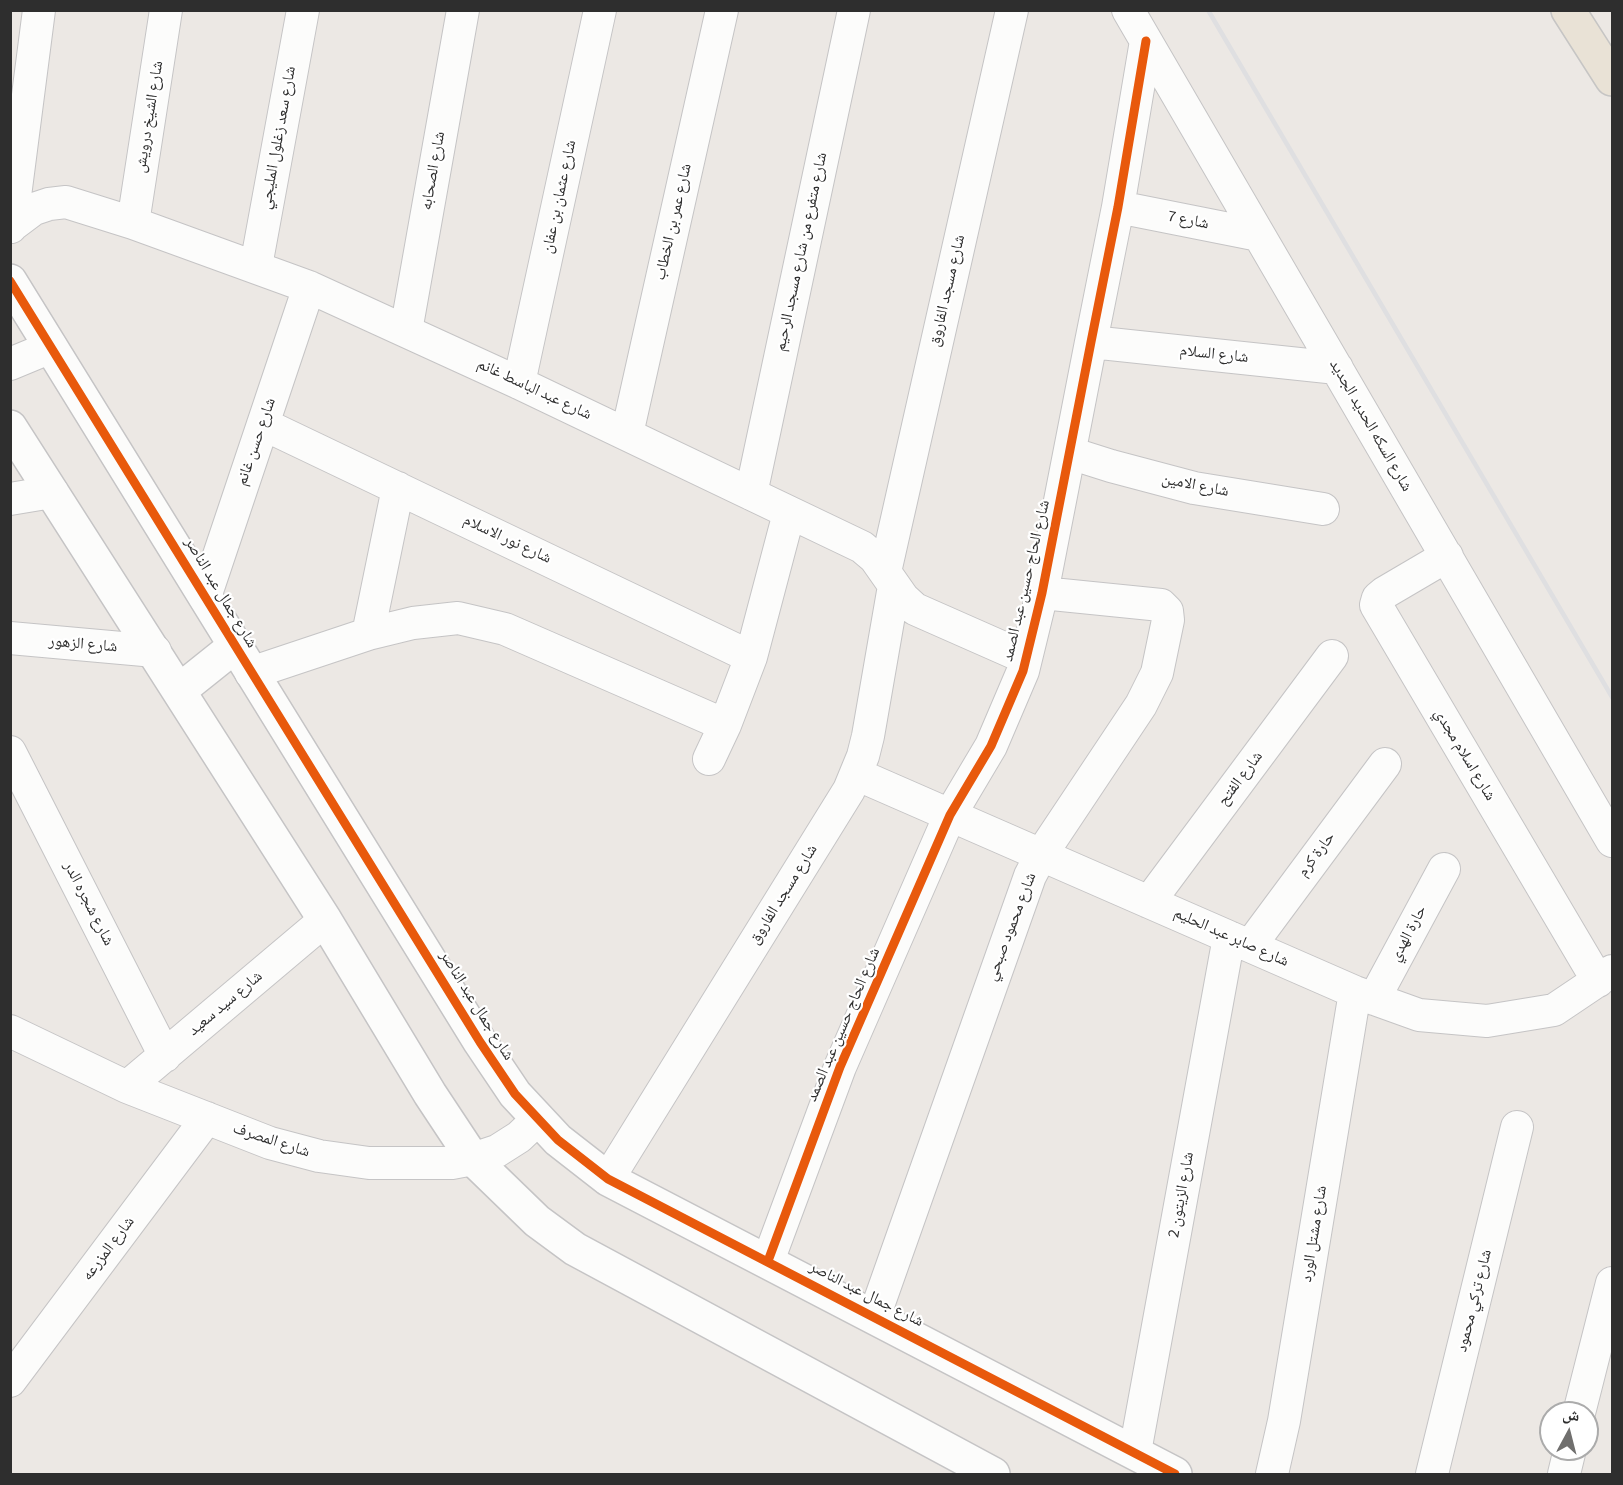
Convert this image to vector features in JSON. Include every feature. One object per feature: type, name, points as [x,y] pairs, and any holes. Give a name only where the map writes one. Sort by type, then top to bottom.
[{"type":"highway","points":[[1568,10],[1612,78]]},
{"type":"street","points":[[11,227],[39,10]]},
{"type":"street","name":"شارع الشيخ درويش","points":[[133,223],[166,10]]},
{"type":"street","name":"شارع سعد زغلول المليجي","points":[[256,266],[303,10]]},
{"type":"street","name":"شارع الصحابه","points":[[406,331],[463,10]]},
{"type":"street","name":"شارع عثمان بن عفان","points":[[519,382],[600,10]]},
{"type":"street","name":"شارع عمر بن الخطاب","points":[[627,434],[722,10]]},
{"type":"street","name":"شارع متفرع من شارع مسجد الرحيم","points":[[751,494],[854,10]]},
{"type":"street","name":"شارع مسجد الفاروق","points":[[608,1179],[840,804],[856,774],[868,736],[890,579],[1012,10]]},
{"type":"street","name":"شارع السكه الحديد الجديد","points":[[1128,10],[1612,841]]},
{"type":"street","name":"شارع الحاج حسين عبد الصمد","points":[[768,1261],[840,1067],[950,815],[992,746],[1023,671],[1042,593],[1070,453],[1118,207],[1146,41]]},
{"type":"street","name":"شارع عبد الباسط غانم","points":[[11,227],[34,209],[66,202],[256,266],[309,287],[519,382],[862,547],[875,558],[903,598],[915,609],[1026,658]]},
{"type":"street","name":"شارع 7","points":[[1118,207],[1259,235]]},
{"type":"street","name":"شارع جمال عبد الناصر","points":[[10,281],[480,1042],[515,1095],[558,1140],[608,1179],[1175,1474]]},
{"type":"street","name":"شارع حسن غانم","points":[[205,597],[309,287]]},
{"type":"street","name":"شارع السلام","points":[[1091,342],[1336,368]]},
{"type":"street","points":[[10,364],[51,347]]},
{"type":"street","name":"شارع نور الاسلام","points":[[263,424],[751,657]]},
{"type":"street","points":[[10,427],[180,690],[472,1159],[537,1221],[575,1249],[993,1474]]},
{"type":"street","name":"شارع الامين","points":[[1070,453],[1184,485],[1323,509]]},
{"type":"street","points":[[368,634],[398,488]]},
{"type":"street","points":[[10,499],[52,492]]},
{"type":"street","points":[[709,759],[725,725],[751,657],[789,513]]},
{"type":"street","name":"شارع اسلام مجدي","points":[[1447,556],[1384,593],[1378,598],[1376,605],[1605,976]]},
{"type":"street","name":"شارع محمود صبحي","points":[[874,1317],[1021,899],[1041,855],[1150,689],[1157,673],[1168,620],[1167,611],[1161,605],[1042,593]]},
{"type":"street","points":[[180,690],[243,659],[413,623],[458,618],[505,629],[725,725]]},
{"type":"street","name":"شارع الزهور","points":[[10,638],[155,651]]},
{"type":"street","name":"شارع الفتح","points":[[1149,902],[1332,656]]},
{"type":"street","name":"شارع شجره الدر","points":[[10,752],[165,1056]]},
{"type":"street","name":"حارة كرم","points":[[1239,942],[1385,764]]},
{"type":"street","name":"شارع صابر عبد الحليم","points":[[856,774],[1365,996],[1419,1015],[1487,1021],[1554,1010],[1605,976]]},
{"type":"street","name":"حارة الهدي","points":[[1365,996],[1444,869]]},
{"type":"street","name":"شارع سيد سعيد","points":[[127,1087],[325,920]]},
{"type":"street","name":"شارع الزيتون 2","points":[[1135,1452],[1239,942]]},
{"type":"street","name":"شارع مشتل الورد","points":[[1272,1474],[1365,996]]},
{"type":"street","name":"شارع المصرف","points":[[10,1031],[127,1087],[270,1143],[319,1156],[369,1163],[452,1162],[472,1159],[497,1151],[519,1137],[538,1119]]},
{"type":"street","name":"شارع المزرعه","points":[[10,1381],[207,1118]]},
{"type":"street","name":"شارع تركي محمود","points":[[1432,1474],[1517,1127]]},
{"type":"street","points":[[1583,1401],[1612,1283]]},
{"type":"railway","points":[[1208,10],[1612,697]]},
{"type":"cycle path","points":[[768,1261],[840,1067],[950,815],[991,746],[1023,671],[1042,593],[1118,207],[1146,41]]},
{"type":"cycle path","points":[[10,281],[480,1042],[515,1094],[558,1140],[608,1179],[1175,1474]]}]
